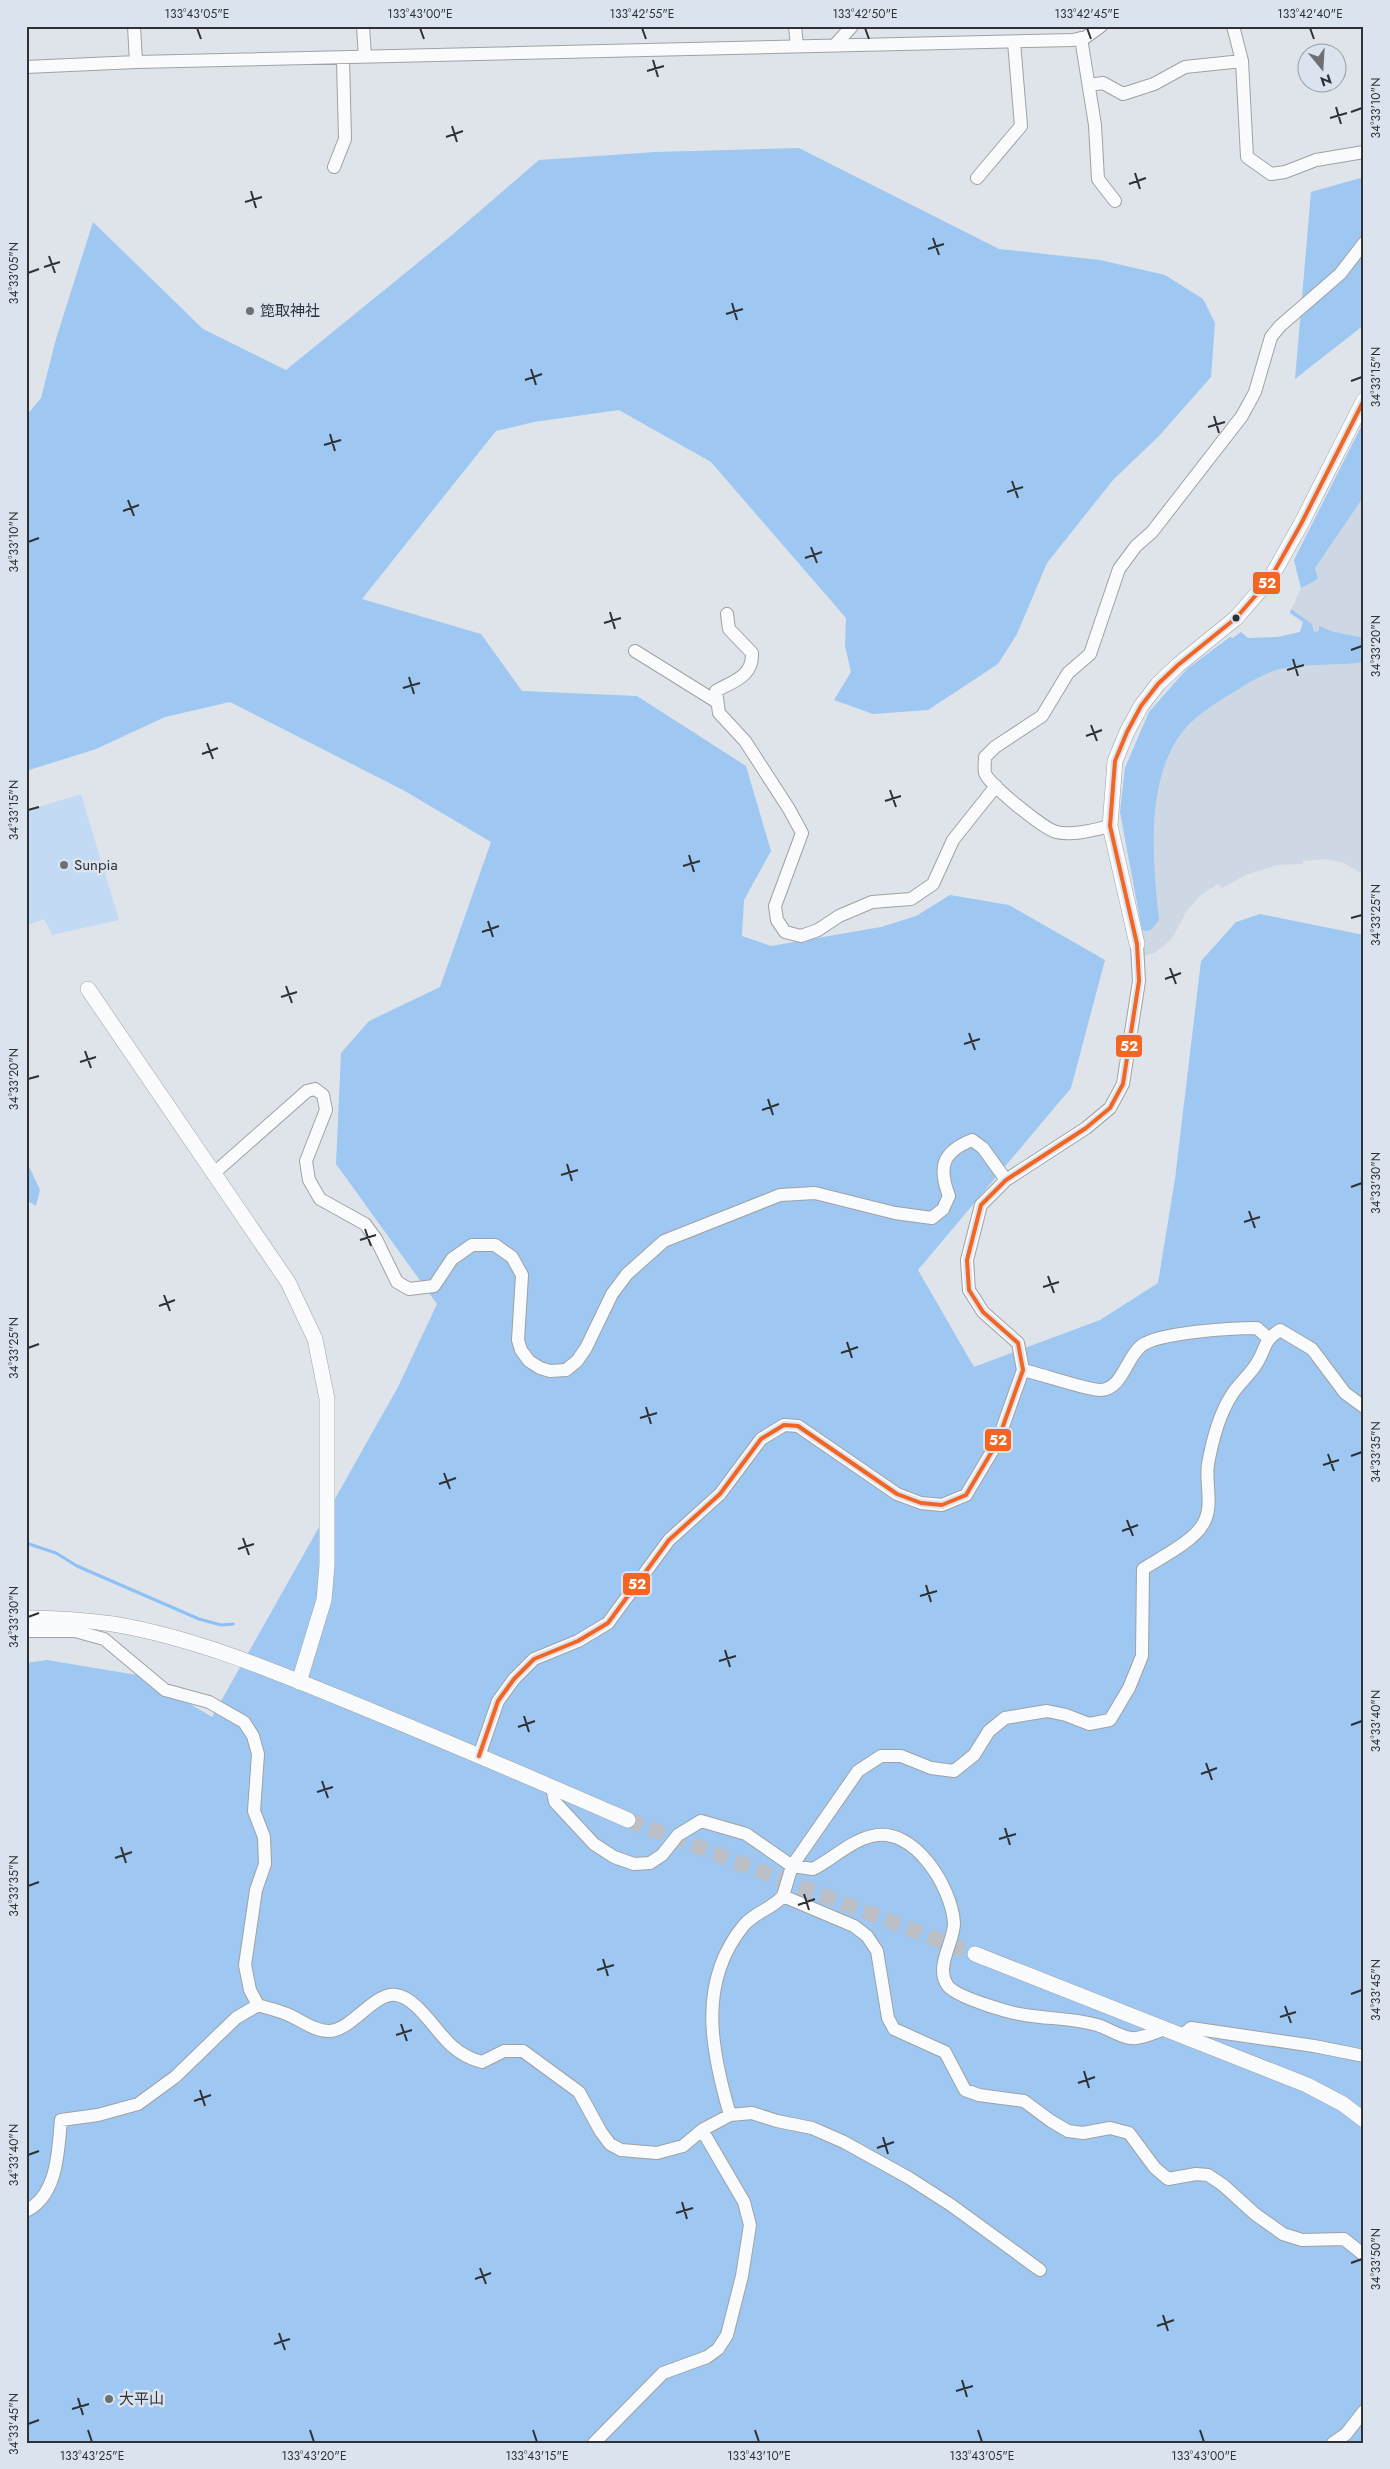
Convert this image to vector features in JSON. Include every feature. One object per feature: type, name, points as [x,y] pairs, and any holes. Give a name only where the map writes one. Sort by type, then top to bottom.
[{"type":"street","points":[[134,26],[136,62]]},
{"type":"street","points":[[363,26],[365,57]]},
{"type":"street","points":[[794,26],[797,46]]},
{"type":"street","points":[[835,45],[852,26]]},
{"type":"street","points":[[26,67],[136,62],[1073,40],[1081,38],[1101,26]]},
{"type":"street","points":[[1233,26],[1242,61],[1247,158],[1271,174],[1316,160],[1364,152]]},
{"type":"street","points":[[1081,38],[1095,125],[1098,179],[1115,201]]},
{"type":"street","points":[[977,178],[1021,126],[1014,42]]},
{"type":"street","points":[[334,167],[345,139],[344,58]]},
{"type":"street","points":[[1089,85],[1103,83],[1123,94],[1154,84],[1185,67],[1242,61]]},
{"type":"street","points":[[1110,826],[1083,832],[1056,832],[1044,826],[996,786],[985,774],[985,757],[995,747],[1042,716],[1068,673],[1090,654],[1119,569],[1126,557],[1164,518],[1242,416],[1255,392],[1271,337],[1280,326],[1340,274],[1364,243]]},
{"type":"street","points":[[479,1756],[498,1701],[514,1679],[534,1659],[578,1641],[608,1623],[669,1540],[720,1494],[761,1439],[784,1425],[798,1426],[896,1494],[921,1503],[942,1505],[966,1495],[998,1443],[1023,1370],[1018,1343],[983,1312],[968,1290],[967,1260],[981,1205],[1006,1180],[1086,1128],[1110,1108],[1123,1084],[1139,980],[1137,944],[1110,826],[1115,761],[1127,732],[1141,706],[1158,684],[1178,665],[1236,618],[1270,579],[1301,524],[1364,400]]},
{"type":"street","points":[[727,614],[729,630],[752,653],[752,665],[747,673],[716,691],[719,713],[745,741],[790,809],[802,833],[775,906],[777,920],[785,932],[801,936],[818,930],[838,916],[872,902],[911,899],[933,884],[953,840],[996,786]]},
{"type":"street","points":[[635,651],[717,702]]},
{"type":"street","points":[[88,989],[288,1282],[301,1305],[315,1339],[323,1370],[327,1399],[327,1565],[324,1600],[299,1682]]},
{"type":"street","points":[[213,1174],[307,1091],[315,1089],[323,1095],[326,1110],[306,1161],[309,1180],[320,1199],[365,1224],[376,1239],[397,1282],[409,1289],[434,1286],[452,1259],[472,1245],[495,1245],[512,1257],[522,1275],[518,1340],[529,1361],[540,1368],[550,1371],[566,1370],[577,1361],[586,1348],[612,1294],[628,1274],[664,1242],[780,1195],[816,1193],[896,1213],[932,1218],[943,1209],[949,1196],[943,1180],[943,1164],[949,1154],[958,1146],[972,1140],[983,1148],[1006,1180]]},
{"type":"street","points":[[1023,1370],[1101,1390],[1114,1385],[1141,1346],[1156,1339],[1229,1328],[1257,1328],[1268,1338]]},
{"type":"street","points":[[730,2115],[718,2073],[713,2034],[715,1979],[726,1950],[744,1924],[753,1916],[775,1906],[784,1896],[792,1866],[858,1771],[881,1756],[901,1756],[931,1768],[954,1771],[974,1755],[990,1731],[1005,1718],[1046,1711],[1066,1715],[1089,1724],[1110,1720],[1129,1688],[1142,1656],[1143,1569],[1188,1540],[1203,1525],[1210,1506],[1206,1489],[1208,1464],[1217,1427],[1230,1396],[1257,1363],[1268,1338],[1280,1330],[1312,1349],[1345,1393],[1364,1407]]},
{"type":"street","points":[[26,1618],[88,1621],[115,1625],[233,1658],[299,1682],[628,1820]]},
{"type":"street","points":[[26,1631],[75,1631],[104,1639],[165,1690],[209,1702],[244,1722],[253,1736],[258,1754],[254,1810],[264,1837],[265,1864],[256,1890],[245,1965],[250,1990],[258,2006]]},
{"type":"street","points":[[552,1787],[555,1802],[594,1844],[614,1856],[634,1864],[650,1863],[662,1855],[678,1835],[702,1821],[746,1834],[792,1866],[813,1869],[845,1849],[873,1835],[895,1836],[916,1848],[932,1867],[946,1894],[954,1925],[943,1969],[948,1986],[964,1996],[1024,2015],[1061,2018],[1097,2025],[1134,2039],[1165,2029]]},
{"type":"street","points":[[784,1896],[854,1926],[867,1936],[877,1951],[888,2018],[894,2030],[945,2052],[965,2090],[979,2095],[1024,2100],[1051,2121],[1068,2131],[1083,2133],[1110,2128],[1129,2133],[1155,2168],[1168,2179],[1196,2174],[1208,2175],[1223,2185],[1255,2214],[1283,2234],[1302,2240],[1344,2239],[1364,2255]]},
{"type":"street","points":[[975,1954],[1307,2085],[1343,2104],[1364,2120]]},
{"type":"street","points":[[26,2211],[42,2200],[52,2179],[57,2161],[61,2120],[98,2115],[138,2104],[175,2077],[236,2018],[258,2006],[285,2013],[316,2029],[329,2031],[340,2029],[386,1996],[396,1995],[409,2000],[452,2047],[468,2058],[482,2062],[504,2051],[523,2052],[579,2092],[601,2132],[610,2144],[621,2150],[657,2153],[683,2146],[702,2130],[730,2115],[752,2113],[778,2122],[812,2128],[844,2142],[909,2178],[1040,2270]]},
{"type":"street","points":[[1182,2035],[1191,2028],[1314,2046],[1364,2056]]},
{"type":"street","points":[[594,2443],[663,2373],[707,2357],[718,2349],[726,2334],[742,2276],[750,2225],[744,2202],[702,2130]]},
{"type":"street","points":[[1333,2443],[1346,2434],[1364,2411]]},
{"type":"shaded area","points":[[799,148],[999,249],[1100,260],[1165,275],[1203,299],[1215,323],[1211,377],[1159,436],[1113,480],[1047,563],[1017,634],[998,664],[928,710],[873,714],[834,700],[851,672],[845,646],[846,618],[711,462],[619,410],[534,422],[496,431],[362,599],[481,634],[522,691],[637,696],[746,766],[771,851],[744,900],[742,936],[771,946],[881,927],[916,916],[950,895],[1009,905],[1105,960],[1071,1088],[918,1270],[974,1367],[1100,1320],[1158,1283],[1175,1179],[1201,961],[1236,922],[1260,914],[1364,935],[1364,2443],[26,2443],[26,1663],[47,1660],[143,1676],[212,1717],[398,1387],[437,1304],[336,1164],[341,1053],[369,1021],[440,987],[491,842],[403,790],[230,702],[165,717],[96,749],[26,771],[26,416],[41,398],[56,339],[93,222],[203,329],[286,370],[452,235],[539,160],[655,152]]},
{"type":"shaded area","points":[[1364,177],[1364,325],[1295,379],[1311,192]]},
{"type":"shaded area","points":[[1364,421],[1364,875],[1342,862],[1324,859],[1303,861],[1303,864],[1277,865],[1246,875],[1222,888],[1218,884],[1201,895],[1186,912],[1173,937],[1165,945],[1154,953],[1144,956],[1142,929],[1120,812],[1125,768],[1149,712],[1187,669],[1230,637],[1233,638],[1241,632],[1248,638],[1278,637],[1300,632],[1303,622],[1290,613],[1301,588],[1294,560]]},
{"type":"shaded area","points":[[1364,421],[1364,496],[1315,568],[1318,579],[1301,588],[1294,560]]},
{"type":"shaded area","points":[[1291,609],[1312,624],[1314,632],[1319,631],[1319,626],[1334,632],[1364,638],[1364,662],[1294,666],[1269,673],[1214,704],[1195,718],[1180,735],[1169,755],[1161,777],[1156,800],[1154,849],[1159,920],[1152,929],[1142,930],[1120,812],[1125,768],[1149,712],[1187,669],[1230,637],[1233,638],[1241,632],[1248,638],[1278,637],[1300,632],[1303,622],[1290,613]]},
{"type":"shaded area","name":"Sunpia","points":[[81,794],[119,920],[52,935],[44,919],[26,926],[26,811]]},
{"type":"shaded area","points":[[26,1160],[40,1190],[36,1206],[26,1200]]},
{"type":"waterway","points":[[26,1543],[56,1553],[77,1566],[199,1619],[221,1625],[233,1624]]},
{"type":"tunnel","points":[[628,1820],[975,1954]]},
{"type":"transit line","name":"52","points":[[479,1756],[498,1701],[514,1679],[534,1659],[578,1641],[608,1623],[669,1540],[720,1494],[761,1439],[784,1425],[798,1426],[897,1494],[921,1503],[942,1505],[966,1495],[997,1443],[1023,1370],[1018,1343],[983,1312],[969,1290],[967,1260],[981,1205],[1006,1180],[1086,1128],[1110,1108],[1123,1084],[1139,981],[1137,944],[1110,826],[1115,761],[1127,732],[1141,706],[1158,684],[1178,665],[1236,618],[1270,579],[1301,524],[1364,400]]},
{"type":"place","name":"箆取神社","points":[[250,311]]},
{"type":"place","name":"Sunpia","points":[[64,865]]},
{"type":"place","name":"大平山","points":[[109,2399]]}]
